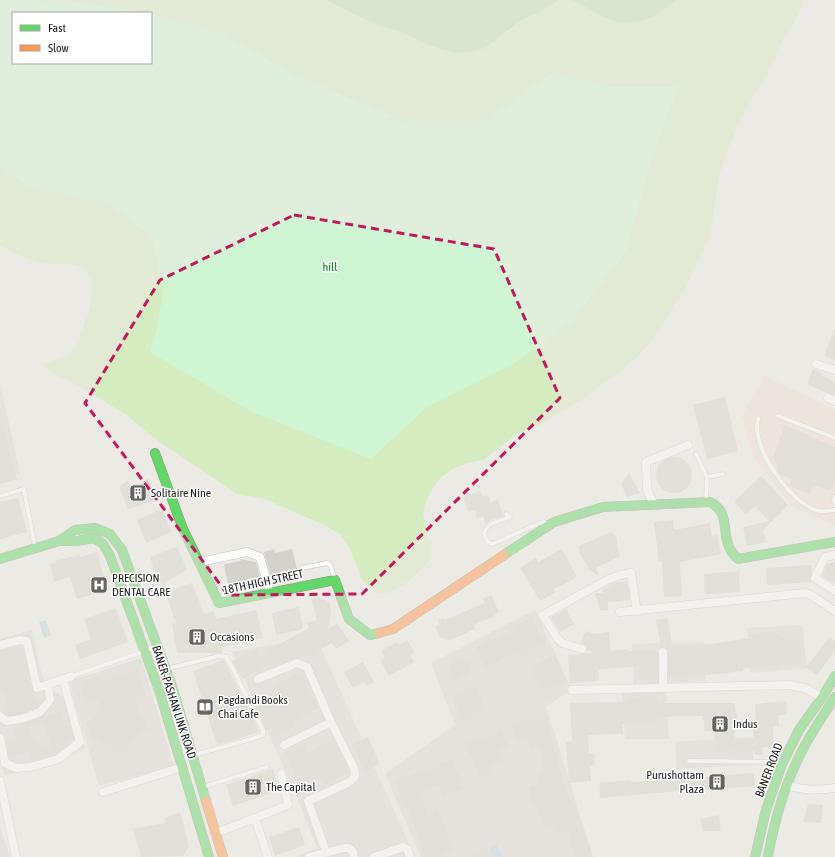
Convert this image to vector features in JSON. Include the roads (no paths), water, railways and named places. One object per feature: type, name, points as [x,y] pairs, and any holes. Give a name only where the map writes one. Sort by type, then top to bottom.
[{"type":"street","points":[[816,364],[835,370]]},
{"type":"street","points":[[654,504],[647,490],[646,462],[688,445]]},
{"type":"street","name":"18TH HIGH STREET","points":[[155,453],[183,529],[219,603],[335,580]]},
{"type":"street","points":[[335,580],[349,619],[370,635],[393,629],[554,522],[603,507],[706,502],[714,503],[724,515],[730,549],[738,560],[835,542]]},
{"type":"street","name":"BANER-PASHAN LINK ROAD","points":[[59,541],[75,530],[95,528],[110,534],[122,550],[166,669],[223,857]]},
{"type":"street","name":"BANER-PASHAN LINK ROAD","points":[[0,559],[59,541],[77,541],[94,538],[103,544],[110,556],[159,690],[209,857]]},
{"type":"street","points":[[110,556],[122,550]]},
{"type":"street","points":[[200,562],[247,552],[260,557],[270,593]]},
{"type":"street","points":[[835,555],[825,557],[815,578],[835,591]]},
{"type":"street","points":[[582,649],[562,643],[556,638],[543,615],[609,579],[632,573],[637,611]]},
{"type":"street","points":[[620,612],[805,593],[811,595],[835,611]]},
{"type":"street","points":[[0,645],[20,640],[26,641],[38,688],[72,676]]},
{"type":"street","points":[[663,652],[663,688]]},
{"type":"street","points":[[258,680],[297,663],[307,667],[331,722],[354,768],[355,776],[350,782],[308,801],[326,852]]},
{"type":"street","name":"BANER ROAD","points":[[755,857],[764,819],[783,762],[796,734],[822,698],[835,676]]},
{"type":"street","points":[[0,738],[5,763],[16,768],[30,767],[58,759],[80,742],[63,679]]},
{"type":"street","points":[[0,716],[6,721],[22,719],[40,712],[50,700],[48,685]]},
{"type":"street","points":[[572,690],[790,685],[805,688],[822,698]]},
{"type":"street","name":"BANER ROAD","points":[[768,857],[787,785],[797,761],[807,740],[835,697]]},
{"type":"street","points":[[284,745],[331,722]]},
{"type":"street","points":[[103,792],[182,767]]},
{"type":"street","points":[[216,833],[288,805],[280,774]]},
{"type":"street","points":[[0,781],[16,857]]},
{"type":"street","points":[[787,785],[799,789],[810,790],[835,788]]},
{"type":"street","points":[[255,818],[268,857]]},
{"type":"street","points":[[374,857],[403,847],[407,849],[410,857]]},
{"type":"street","points":[[309,857],[344,848],[349,848],[355,856]]},
{"type":"lane","points":[[778,416],[835,438]]},
{"type":"lane","points":[[758,418],[757,430],[764,455],[781,482],[796,499],[820,511],[835,510]]},
{"type":"lane","points":[[696,454],[706,477],[706,502]]},
{"type":"lane","points":[[706,477],[723,474]]},
{"type":"lane","points":[[0,496],[24,489],[35,548]]},
{"type":"lane","points":[[835,497],[835,505]]},
{"type":"lane","points":[[506,514],[510,517],[491,524],[485,530],[484,534],[488,542],[492,544],[544,522],[549,526]]},
{"type":"lane","points":[[302,568],[327,563],[330,566],[335,580]]},
{"type":"lane","points":[[72,676],[158,647]]},
{"type":"lane","points":[[166,669],[219,656],[226,657],[263,730],[263,735],[258,737],[193,755]]},
{"type":"lane","points":[[689,761],[783,762]]},
{"type":"lane","points":[[202,788],[267,767]]},
{"type":"water","points":[[46,620],[51,635],[44,638],[39,622]]},
{"type":"water","points":[[497,845],[502,857],[493,857],[490,848]]},
{"type":"place","name":"Solitaire Nine","points":[[138,493]]},
{"type":"place","name":"PRECISION DENTAL CARE","points":[[99,585]]},
{"type":"place","name":"Occasions","points":[[197,637]]},
{"type":"place","name":"Pagdandi Books Chai Cafe","points":[[205,707]]},
{"type":"place","name":"Indus","points":[[720,724]]},
{"type":"place","name":"Purushottam Plaza","points":[[717,782]]},
{"type":"place","name":"The Capital","points":[[253,787]]},
{"type":"park label","name":"hill","points":[[330,267]]}]
